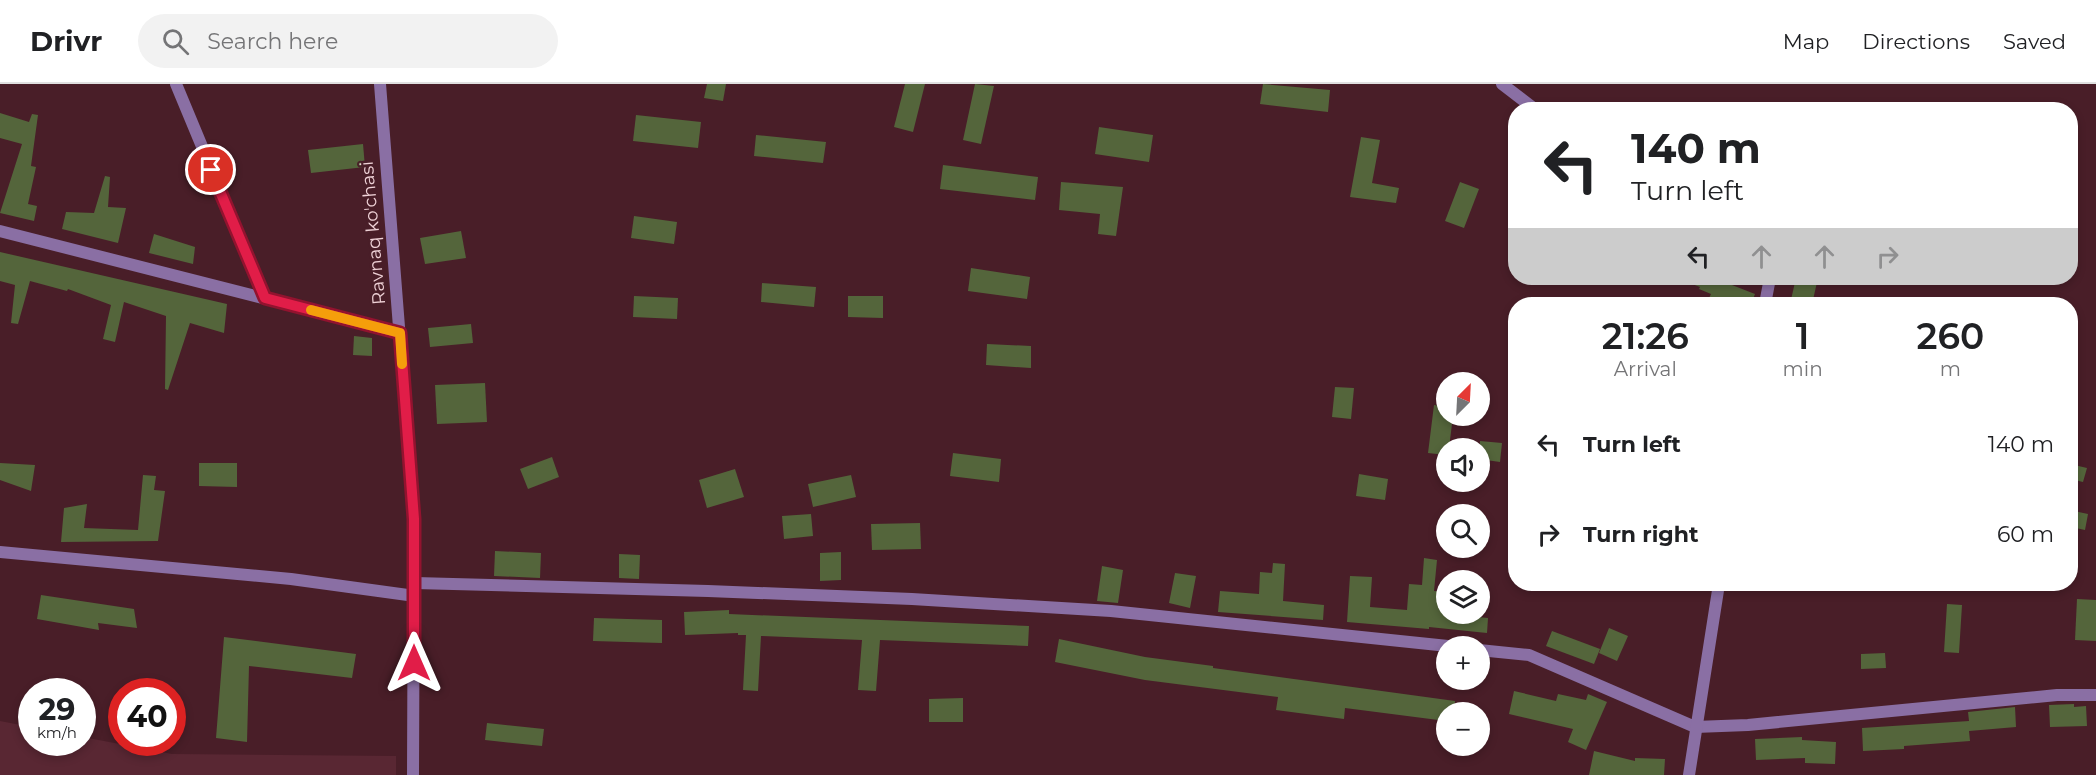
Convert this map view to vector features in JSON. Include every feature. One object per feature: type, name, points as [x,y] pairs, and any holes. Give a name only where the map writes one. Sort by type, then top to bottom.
[{"type":"street","points":[[176,84],[265,298]]},
{"type":"street","name":"Ravnaq ko'chasi","points":[[380,84],[414,519],[413,775]]},
{"type":"street","points":[[1502,84],[1526,102]]},
{"type":"street","points":[[0,231],[400,333]]},
{"type":"street","points":[[0,552],[415,589],[912,599],[1111,611],[1436,645]]},
{"type":"street","points":[[1689,775],[1718,591]]},
{"type":"street","points":[[1490,651],[1529,655],[1695,727],[1748,725],[2057,695],[2096,695]]},
{"type":"shaded area","points":[[0,721],[18,724],[18,756],[96,756],[96,739],[108,742],[108,756],[186,756],[186,754],[396,756],[396,775],[0,775]]},
{"type":"building","points":[[707,84],[726,84],[723,101],[704,98]]},
{"type":"building","points":[[905,84],[925,84],[913,132],[894,127]]},
{"type":"building","points":[[975,84],[994,86],[981,144],[963,140]]},
{"type":"building","points":[[1263,84],[1330,90],[1328,112],[1260,104]]},
{"type":"building","points":[[0,113],[29,122],[32,114],[38,115],[31,166],[36,167],[28,204],[37,206],[34,221],[0,213],[22,144],[0,138]]},
{"type":"building","points":[[636,115],[701,122],[698,148],[633,141]]},
{"type":"building","points":[[1099,127],[1153,135],[1149,162],[1095,154]]},
{"type":"building","points":[[756,135],[826,142],[823,163],[754,156]]},
{"type":"building","points":[[1361,137],[1380,140],[1372,183],[1399,188],[1396,203],[1350,197]]},
{"type":"building","points":[[363,144],[365,167],[311,173],[308,150]]},
{"type":"building","points":[[943,165],[1038,177],[1035,200],[940,189]]},
{"type":"building","points":[[105,176],[110,177],[108,207],[126,208],[118,243],[62,229],[66,212],[94,213]]},
{"type":"building","points":[[1061,182],[1123,187],[1116,236],[1098,234],[1100,214],[1059,210]]},
{"type":"building","points":[[1460,182],[1479,189],[1464,228],[1445,221]]},
{"type":"building","points":[[634,216],[677,222],[674,244],[631,238]]},
{"type":"building","points":[[461,231],[466,258],[425,264],[420,238]]},
{"type":"building","points":[[154,234],[195,247],[193,264],[149,253]]},
{"type":"building","points":[[0,252],[227,304],[224,333],[190,323],[168,390],[165,389],[166,316],[124,302],[115,342],[103,339],[111,305],[68,289],[67,291],[30,281],[18,324],[11,323],[15,285],[0,281]]},
{"type":"building","points":[[971,268],[1030,277],[1027,299],[968,291]]},
{"type":"building","points":[[762,283],[816,287],[814,307],[761,302]]},
{"type":"building","points":[[1695,285],[1732,285],[1755,294],[1754,297],[1710,297],[1711,294],[1699,289],[1700,287]]},
{"type":"building","points":[[1794,285],[1816,285],[1814,297],[1792,297]]},
{"type":"building","points":[[634,296],[678,298],[677,319],[633,317]]},
{"type":"building","points":[[848,296],[883,296],[883,318],[848,317]]},
{"type":"building","points":[[471,324],[473,343],[430,347],[428,328]]},
{"type":"building","points":[[354,336],[372,338],[372,356],[353,355]]},
{"type":"building","points":[[987,344],[1031,346],[1031,368],[986,365]]},
{"type":"building","points":[[485,383],[487,422],[437,424],[435,385]]},
{"type":"building","points":[[1335,387],[1354,388],[1351,419],[1332,417]]},
{"type":"building","points":[[1434,405],[1436,405],[1436,426],[1452,426],[1450,438],[1436,438],[1436,454],[1428,453]]},
{"type":"building","points":[[1490,442],[1502,443],[1500,462],[1490,461]]},
{"type":"building","points":[[953,453],[1001,459],[999,482],[950,476]]},
{"type":"building","points":[[552,457],[559,477],[528,489],[520,469]]},
{"type":"building","points":[[0,463],[35,465],[31,491],[0,480]]},
{"type":"building","points":[[199,463],[237,463],[237,487],[199,486]]},
{"type":"building","points":[[2078,466],[2087,468],[2083,482],[2078,481]]},
{"type":"building","points":[[735,469],[744,497],[707,508],[699,480]]},
{"type":"building","points":[[1359,474],[1388,479],[1385,500],[1356,496]]},
{"type":"building","points":[[143,475],[156,476],[154,490],[165,491],[158,541],[61,542],[64,508],[87,504],[84,528],[138,530]]},
{"type":"building","points":[[851,475],[856,497],[813,507],[808,484]]},
{"type":"building","points":[[2078,512],[2088,514],[2085,530],[2078,528]]},
{"type":"building","points":[[811,514],[813,536],[784,539],[782,516]]},
{"type":"building","points":[[920,523],[921,549],[872,550],[871,524]]},
{"type":"building","points":[[495,551],[541,553],[540,578],[494,576]]},
{"type":"building","points":[[841,552],[841,580],[820,581],[820,553]]},
{"type":"building","points":[[619,554],[640,555],[639,579],[619,578]]},
{"type":"building","points":[[1424,558],[1437,560],[1434,591],[1436,591],[1436,624],[1488,624],[1487,633],[1347,622],[1350,576],[1372,577],[1370,607],[1407,610],[1409,584],[1422,585]]},
{"type":"building","points":[[1273,563],[1285,564],[1283,601],[1324,605],[1323,620],[1218,612],[1220,591],[1259,594],[1260,572],[1272,573]]},
{"type":"building","points":[[1102,566],[1123,570],[1118,603],[1097,601]]},
{"type":"building","points":[[1175,573],[1196,576],[1190,608],[1169,603]]},
{"type":"building","points":[[41,595],[134,609],[137,628],[98,623],[99,630],[37,619]]},
{"type":"building","points":[[2077,599],[2096,600],[2096,641],[2075,640]]},
{"type":"building","points":[[1947,604],[1962,605],[1959,653],[1944,652]]},
{"type":"building","points":[[729,610],[729,614],[1029,626],[1028,646],[880,640],[876,691],[858,690],[862,640],[761,636],[758,691],[743,690],[746,635],[738,635],[738,633],[685,635],[684,612]]},
{"type":"building","points":[[594,618],[662,620],[662,643],[593,641]]},
{"type":"building","points":[[1609,628],[1628,636],[1617,661],[1599,653]]},
{"type":"building","points":[[1552,631],[1600,649],[1594,664],[1546,646]]},
{"type":"building","points":[[224,637],[356,654],[352,678],[249,666],[247,742],[216,738]]},
{"type":"building","points":[[1059,639],[1145,657],[1213,666],[1213,668],[1455,702],[1436,702],[1436,720],[1345,708],[1344,719],[1276,710],[1278,697],[1145,680],[1055,662]]},
{"type":"building","points":[[1885,653],[1886,668],[1861,669],[1861,654]]},
{"type":"building","points":[[1514,691],[1556,701],[1558,694],[1586,700],[1588,694],[1607,702],[1586,750],[1568,742],[1573,729],[1509,714]]},
{"type":"building","points":[[963,698],[963,722],[929,722],[929,699]]},
{"type":"building","points":[[2074,704],[2074,707],[2086,706],[2087,726],[2050,727],[2049,705]]},
{"type":"building","points":[[2015,707],[2016,727],[1969,731],[1970,741],[1904,746],[1904,749],[1863,751],[1862,728],[1969,721],[1968,712]]},
{"type":"building","points":[[487,723],[544,729],[542,746],[485,740]]},
{"type":"building","points":[[1802,737],[1802,740],[1836,742],[1835,764],[1805,763],[1805,758],[1756,760],[1755,739]]},
{"type":"building","points":[[1594,751],[1635,761],[1635,758],[1665,759],[1664,775],[1589,775]]},
{"type":"slow traffic","points":[[311,310],[400,333],[402,364]]},
{"type":"route","points":[[211,170],[265,298],[400,333],[414,519],[414,663]]}]
